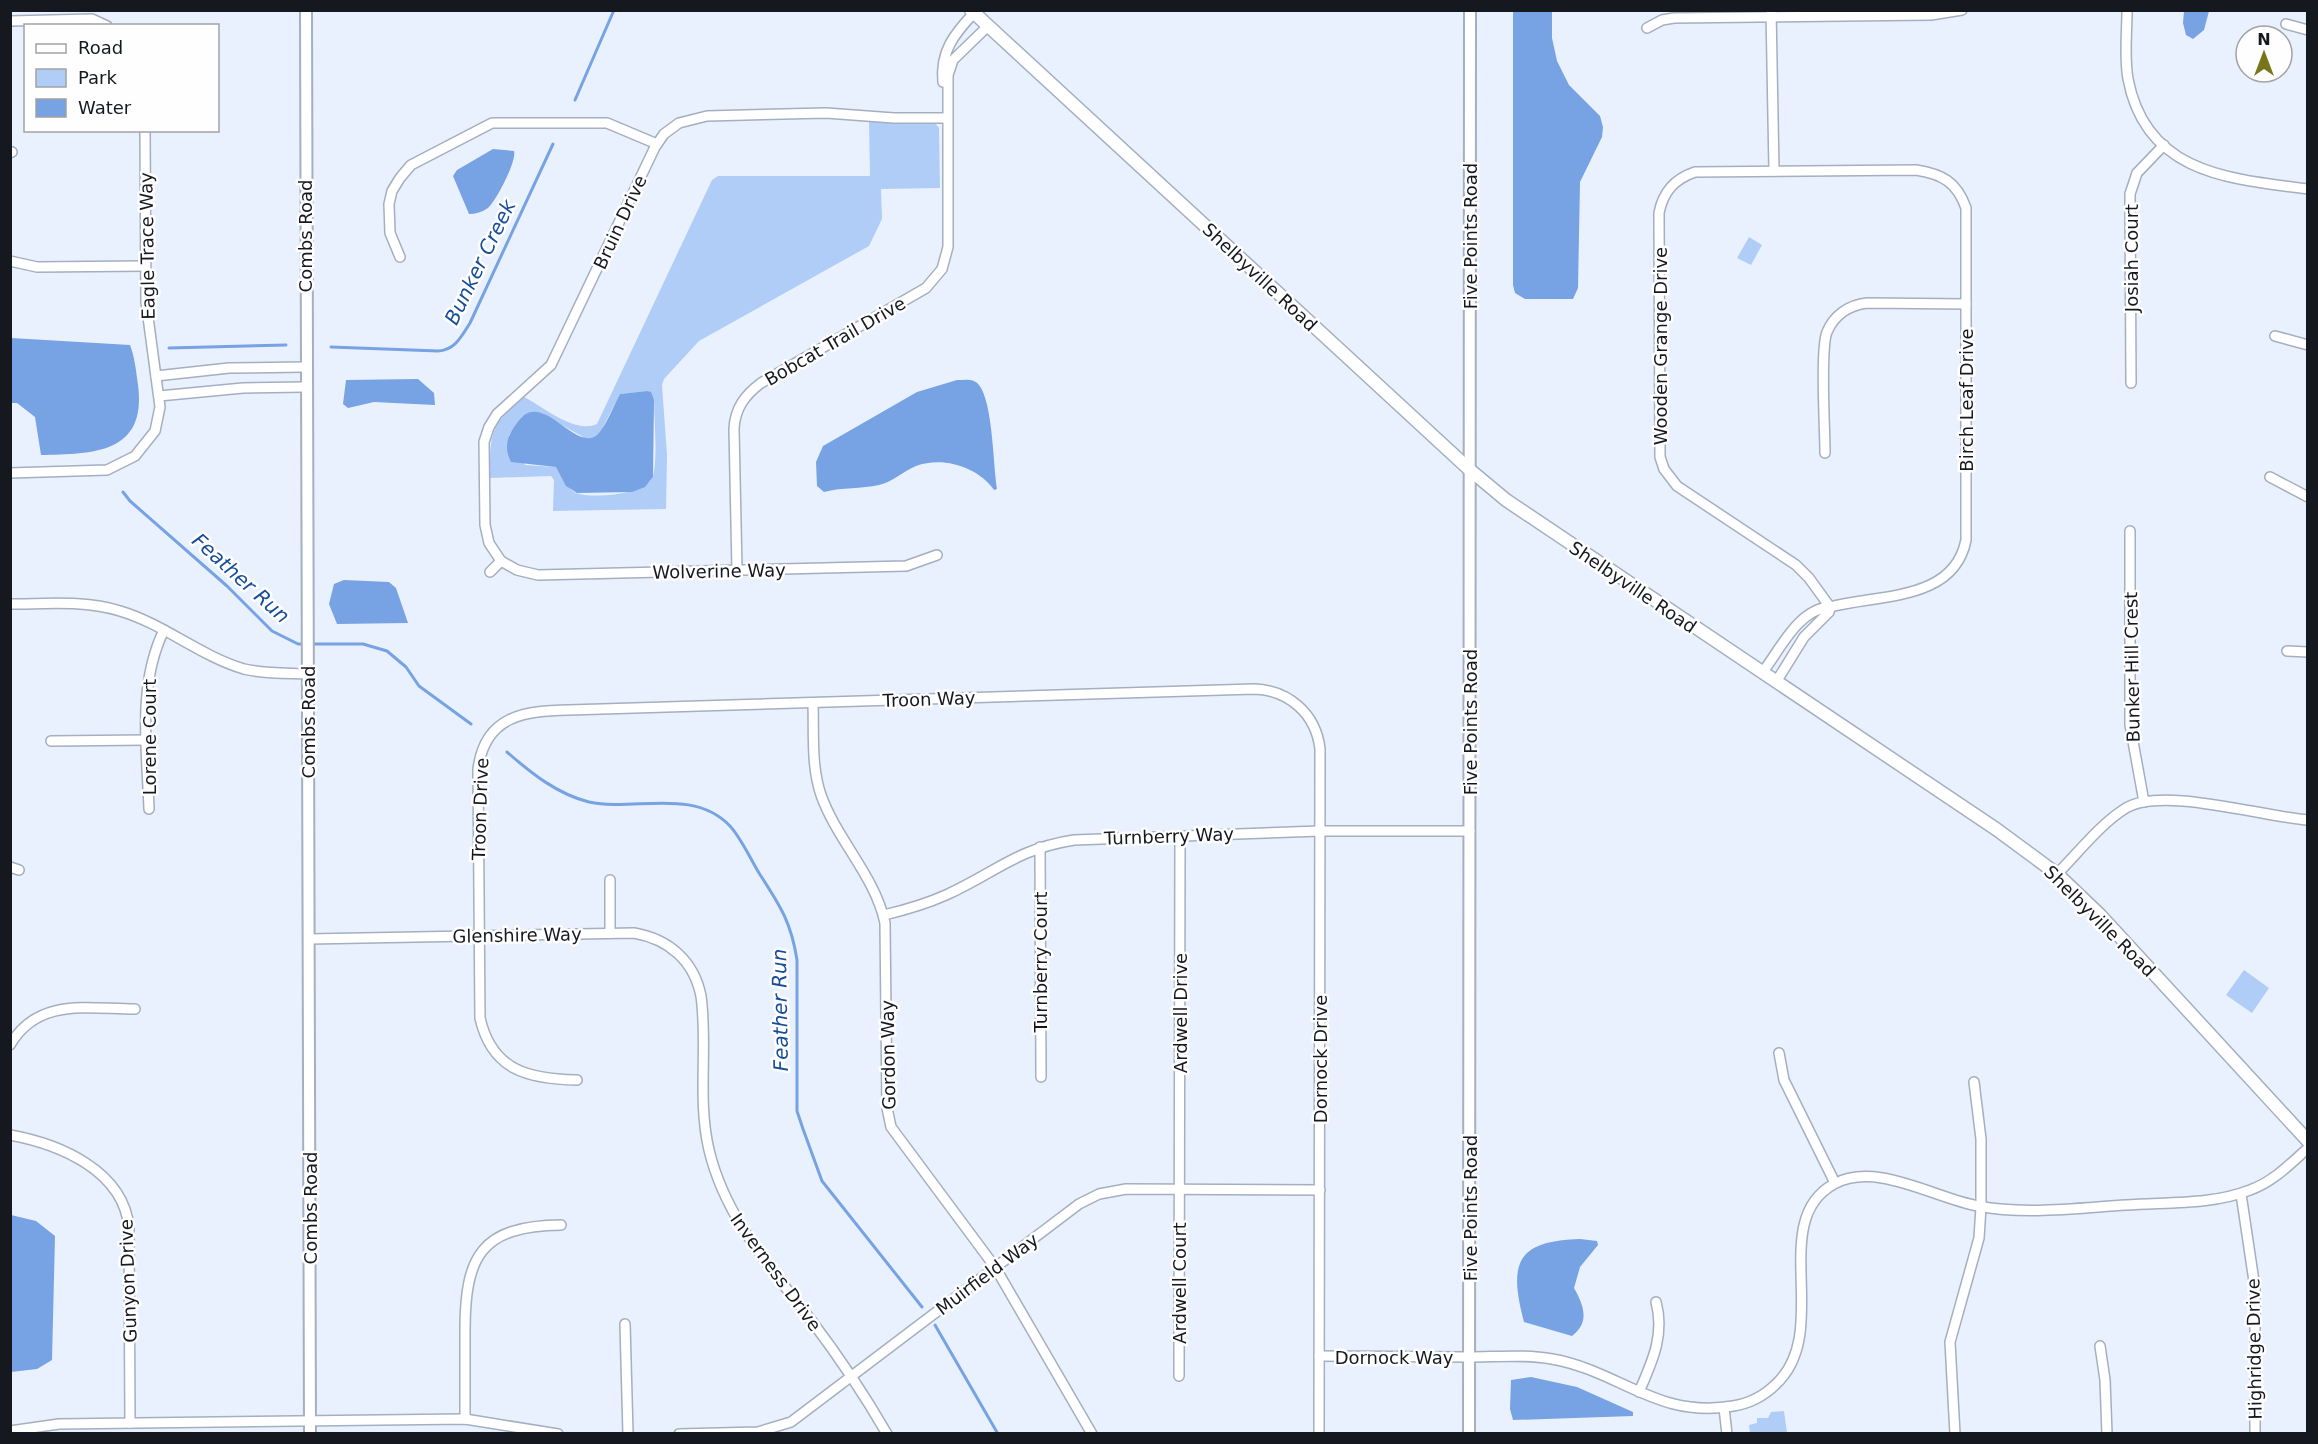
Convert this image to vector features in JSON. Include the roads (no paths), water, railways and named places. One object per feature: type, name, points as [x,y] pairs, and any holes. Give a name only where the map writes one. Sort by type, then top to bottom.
[{"type":"main road","name":"Shelbyville Road","points":[[972,12],[1470,471],[1531,519],[2018,844],[2057,874],[2107,922],[2307,1141]]},
{"type":"street","name":"Combs Road","points":[[306,10],[305,387],[308,624],[310,1434]]},
{"type":"street","name":"Five Points Road","points":[[1469,1434],[1470,10]]},
{"type":"street","points":[[1647,28],[1662,20],[1674,18],[1771,14],[1931,15],[1962,10]]},
{"type":"street","points":[[2127,10],[2127,66],[2132,93],[2145,121],[2164,145],[2187,163],[2219,176],[2307,189]]},
{"type":"street","name":"Bobcat Trail Drive","points":[[947,118],[942,70],[944,55],[957,31],[972,12]]},
{"type":"street","points":[[1771,14],[1774,171]]},
{"type":"street","points":[[10,21],[92,19],[103,24]]},
{"type":"street","name":"Bobcat Trail Drive","points":[[737,570],[734,429],[739,407],[750,392],[761,383],[927,288],[940,273],[948,247],[948,75],[953,60],[988,26]]},
{"type":"street","name":"Bruin Drive","points":[[501,561],[489,543],[484,525],[484,442],[489,427],[497,414],[551,365],[657,144],[679,123],[708,116],[826,112],[894,118],[947,118]]},
{"type":"street","points":[[400,257],[390,233],[389,204],[392,191],[400,178],[411,165],[492,123],[607,123],[657,144]]},
{"type":"street","name":"Eagle Trace Way","points":[[10,473],[107,470],[135,456],[152,437],[160,416],[146,302],[145,132]]},
{"type":"street","name":"Josiah Court","points":[[2131,383],[2131,189],[2139,171],[2164,145]]},
{"type":"street","name":"Birch Leaf Drive","points":[[1762,673],[1807,614],[1819,608],[1830,610],[1924,589],[1942,578],[1960,557],[1966,540],[1966,208],[1960,194],[1947,179],[1916,170],[1774,171]]},
{"type":"street","name":"Wooden Grange Drive","points":[[1774,171],[1695,172],[1673,183],[1663,198],[1659,213],[1660,457],[1664,469],[1677,486],[1796,565],[1809,578],[1830,610]]},
{"type":"street","points":[[10,261],[37,267],[145,266]]},
{"type":"street","points":[[1826,453],[1824,341],[1835,318],[1852,307],[1867,303],[1966,304]]},
{"type":"street","points":[[2276,336],[2307,345]]},
{"type":"street","points":[[156,376],[229,368],[305,367]]},
{"type":"street","points":[[159,396],[243,388],[305,387]]},
{"type":"street","points":[[2270,477],[2307,497]]},
{"type":"street","name":"Bunker Hill Crest","points":[[2130,531],[2130,718],[2134,758],[2144,802]]},
{"type":"street","name":"Wolverine Way","points":[[501,561],[518,570],[538,575],[906,566],[937,555]]},
{"type":"street","points":[[490,572],[501,561]]},
{"type":"street","points":[[10,604],[93,605],[127,613],[245,669],[271,673],[308,674]]},
{"type":"street","points":[[1776,682],[1804,637],[1830,610]]},
{"type":"street","name":"Lorene Court","points":[[149,809],[147,741],[149,673],[164,630]]},
{"type":"street","points":[[2287,651],[2307,652]]},
{"type":"street","name":"Troon Way","points":[[569,710],[1254,689],[1267,690],[1287,697]]},
{"type":"street","name":"Dornock Drive","points":[[1287,697],[1309,717],[1318,736],[1320,831],[1319,1434]]},
{"type":"street","name":"Gordon Way","points":[[813,703],[816,774],[822,796],[876,894],[884,915],[887,1108],[890,1123],[897,1138],[995,1267],[1092,1434]]},
{"type":"street","name":"Troon Drive","points":[[569,710],[534,711],[516,715],[497,729],[484,747],[478,774],[479,1014],[483,1031],[491,1046],[502,1059],[524,1074],[544,1080],[577,1080]]},
{"type":"street","points":[[51,741],[147,741]]},
{"type":"street","points":[[2057,874],[2119,812],[2144,802],[2174,800],[2307,820]]},
{"type":"street","name":"Turnberry Way","points":[[884,915],[934,901],[1004,862],[1040,847],[1074,840],[1320,831],[1470,831]]},
{"type":"street","name":"Ardwell Drive","points":[[1179,1189],[1180,836]]},
{"type":"street","name":"Turnberry Court","points":[[1040,847],[1041,1077]]},
{"type":"street","points":[[610,880],[610,933]]},
{"type":"street","name":"Glenshire Way","points":[[309,939],[643,934],[668,945],[685,960],[699,987]]},
{"type":"street","name":"Inverness Drive","points":[[699,987],[702,1008],[703,1116],[709,1152],[720,1186],[748,1238],[852,1376],[887,1434]]},
{"type":"street","points":[[10,1045],[26,1024],[49,1011],[135,1009]]},
{"type":"street","points":[[1779,1053],[1784,1080],[1835,1183],[1874,1175],[1955,1202],[1982,1207],[2060,1209],[2200,1201],[2241,1194],[2266,1183],[2307,1148]]},
{"type":"street","points":[[1955,1434],[1950,1342],[1979,1238],[1982,1207],[1981,1139],[1974,1082]]},
{"type":"street","name":"Gunyon Drive","points":[[10,1135],[48,1144],[94,1169],[108,1180],[123,1202],[129,1233],[130,1423]]},
{"type":"street","name":"Dornock Way","points":[[1319,1356],[1539,1357],[1563,1361],[1681,1407],[1724,1408],[1740,1405],[1765,1393],[1779,1381],[1793,1360],[1801,1340],[1803,1322],[1803,1223],[1821,1194],[1835,1183]]},
{"type":"street","name":"Ardwell Court","points":[[1179,1189],[1179,1376]]},
{"type":"street","name":"Muirfield Way","points":[[679,1434],[758,1432],[780,1427],[799,1417],[995,1267],[1091,1198],[1117,1190],[1320,1190]]},
{"type":"street","name":"Highridge Drive","points":[[2241,1194],[2255,1288],[2255,1434]]},
{"type":"street","points":[[465,1419],[465,1295],[471,1269],[490,1244],[512,1230],[561,1225]]},
{"type":"street","points":[[1639,1392],[1658,1343],[1659,1323],[1656,1302]]},
{"type":"street","points":[[626,1324],[628,1434]]},
{"type":"street","points":[[2100,1346],[2106,1393],[2107,1434]]},
{"type":"street","points":[[1724,1408],[1727,1434]]},
{"type":"street","points":[[10,1431],[59,1424],[465,1419],[558,1434]]},
{"type":"water","points":[[1513,11],[1552,11],[1552,38],[1557,61],[1569,85],[1600,116],[1603,127],[1602,137],[1580,182],[1578,288],[1573,299],[1525,299],[1515,293],[1513,285]]},
{"type":"water","points":[[2184,11],[2209,11],[2204,30],[2193,39],[2186,35],[2183,23]]},
{"type":"water","points":[[493,149],[514,151],[512,163],[501,190],[492,204],[481,212],[469,214],[453,176],[457,170]]},
{"type":"water","points":[[11,338],[130,345],[137,375],[139,408],[134,425],[125,437],[112,446],[97,451],[41,455],[35,417],[17,403],[11,403]]},
{"type":"water","points":[[418,379],[434,393],[435,405],[374,402],[348,408],[343,404],[346,380]]},
{"type":"water","points":[[957,380],[975,381],[984,394],[990,419],[997,489],[994,490],[979,475],[969,470],[937,462],[916,466],[879,485],[824,492],[817,486],[816,462],[823,446],[917,392]]},
{"type":"water","points":[[651,392],[654,400],[653,477],[645,487],[632,492],[577,493],[566,486],[556,467],[511,462],[507,451],[508,439],[514,427],[526,414],[536,412],[545,415],[576,434],[585,438],[594,437],[605,424],[620,394]]},
{"type":"water","points":[[344,580],[389,582],[396,588],[408,623],[337,624],[329,604],[334,584]]},
{"type":"water","points":[[11,1215],[36,1221],[55,1236],[52,1360],[37,1369],[11,1372]]},
{"type":"water","points":[[1580,1239],[1597,1241],[1598,1245],[1580,1267],[1574,1288],[1583,1307],[1583,1319],[1578,1331],[1572,1336],[1524,1322],[1517,1284],[1522,1259],[1530,1250],[1542,1244]]},
{"type":"water","points":[[1531,1377],[1577,1387],[1633,1412],[1633,1416],[1513,1420],[1510,1409],[1511,1380]]},
{"type":"waterway","name":"Bunker Creek","points":[[575,100],[614,10]]},
{"type":"waterway","name":"Bunker Creek","points":[[331,347],[438,351],[453,345],[470,323],[553,144]]},
{"type":"waterway","name":"Bunker Creek","points":[[169,348],[286,345]]},
{"type":"waterway","name":"Feather Run","points":[[123,492],[130,501],[227,586],[272,631],[298,644],[363,644],[387,651],[406,667],[419,686],[471,724]]},
{"type":"waterway","name":"Feather Run","points":[[507,752],[545,782],[577,798],[606,804],[662,803],[699,807],[715,814],[734,831],[778,904],[791,934],[797,960],[797,1111],[822,1181],[922,1307]]},
{"type":"waterway","name":"Feather Run","points":[[935,1325],[998,1434]]}]
